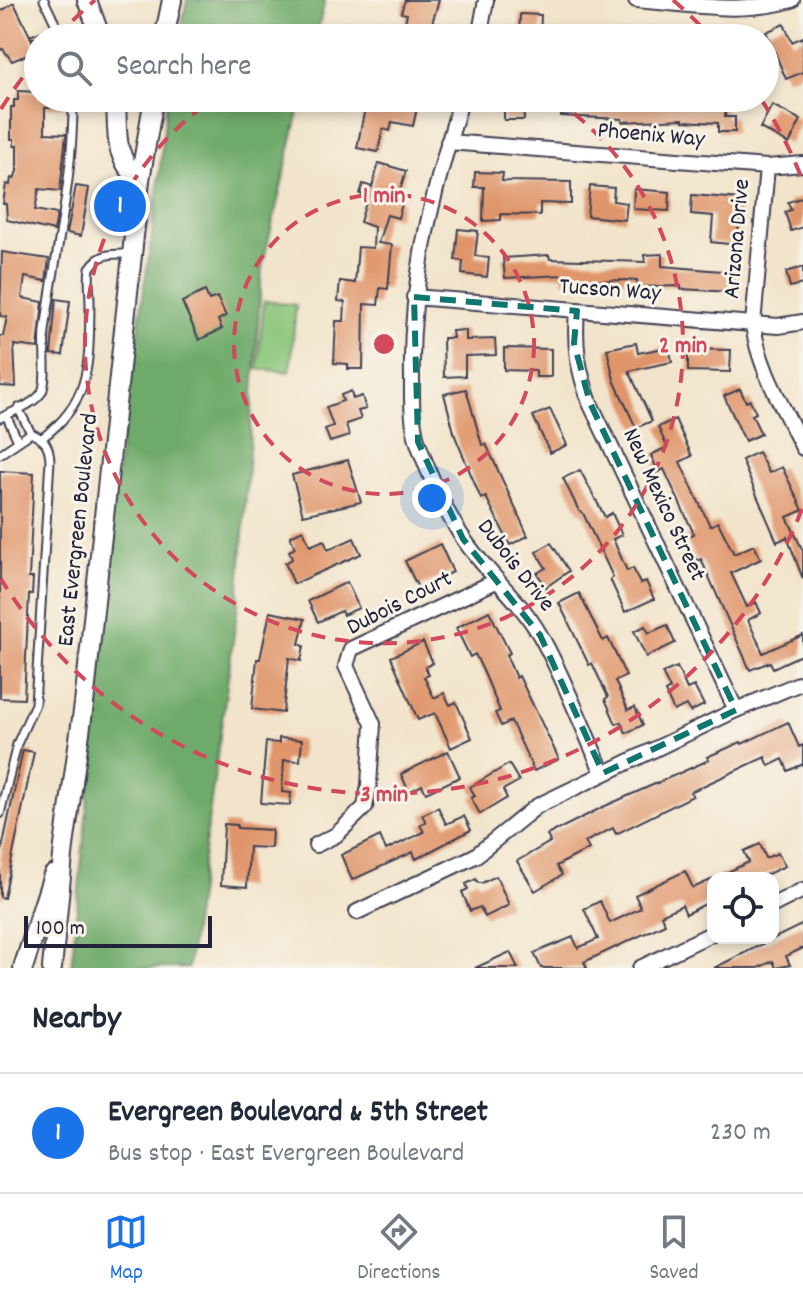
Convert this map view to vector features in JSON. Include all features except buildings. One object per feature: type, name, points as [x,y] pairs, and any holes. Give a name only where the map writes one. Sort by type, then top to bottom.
[{"type":"street","points":[[87,0],[96,24]]},
{"type":"street","points":[[167,24],[172,0]]},
{"type":"street","points":[[482,24],[486,0]]},
{"type":"street","points":[[636,0],[734,8],[773,6],[792,0]]},
{"type":"street","points":[[117,112],[118,148],[128,170],[140,180]]},
{"type":"street","name":"East Evergreen Boulevard","points":[[52,968],[64,846],[84,704],[140,180],[152,112]]},
{"type":"street","name":"Dubois Drive","points":[[458,112],[419,258],[411,335],[412,415],[418,442],[463,539],[517,602],[540,635],[603,773]]},
{"type":"street","name":"Phoenix Way","points":[[448,142],[767,167],[803,164]]},
{"type":"street","name":"Arizona Drive","points":[[767,167],[753,324],[760,358],[803,448]]},
{"type":"street","name":"Tucson Way","points":[[414,297],[778,326],[803,322]]},
{"type":"street","name":"New Mexico Street","points":[[577,311],[574,343],[590,403],[736,710]]},
{"type":"street","name":"Dubois Court","points":[[316,845],[336,835],[365,807],[373,724],[346,666],[351,649],[496,581]]},
{"type":"street","points":[[357,912],[475,856],[537,806],[736,710],[803,682]]},
{"type":"street","points":[[23,968],[64,846]]},
{"type":"street","points":[[779,902],[803,890]]},
{"type":"street","points":[[640,968],[707,936]]},
{"type":"lane","points":[[44,0],[55,24]]},
{"type":"lane","points":[[18,441],[3,416],[37,398],[43,390],[45,333],[66,205],[72,157],[73,112]]},
{"type":"lane","points":[[42,438],[69,415],[81,395],[87,373],[90,268],[94,261],[107,254],[132,254]]},
{"type":"lane","points":[[0,814],[17,744],[35,704],[50,460],[48,445],[31,433],[18,408]]},
{"type":"lane","points":[[0,454],[31,433]]},
{"type":"highlighted area","points":[[414,297],[577,311],[574,343],[590,403],[736,710],[603,773],[540,635],[463,539],[418,442]]},
{"type":"green space","points":[[187,0],[325,0],[319,24],[182,24]]},
{"type":"green space","points":[[166,112],[299,112],[262,268],[238,605],[188,968],[71,968],[111,511],[155,214]]},
{"type":"green space","points":[[264,301],[296,305],[290,372],[257,369]]},
{"type":"place","name":"Evergreen Boulevard & 5th Street","points":[[120,206]]}]
